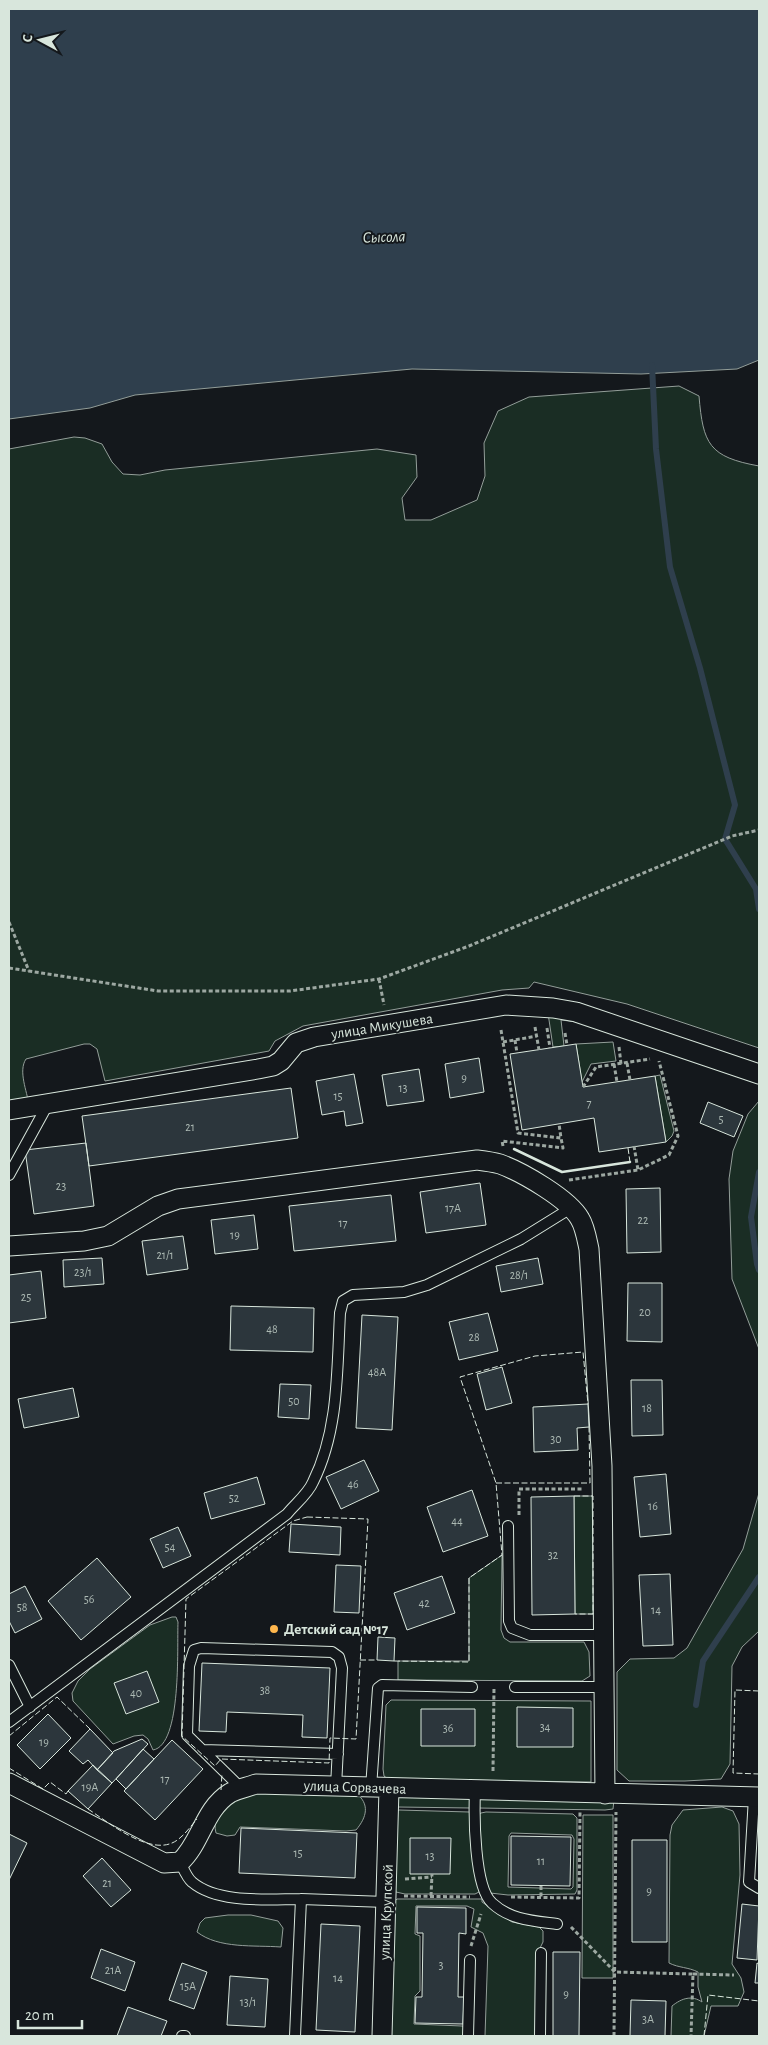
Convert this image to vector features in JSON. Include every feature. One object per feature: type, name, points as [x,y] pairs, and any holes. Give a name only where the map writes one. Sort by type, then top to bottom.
[{"type":"street","name":"улица Микушева","points":[[9,1110],[273,1066],[281,1061],[296,1043],[314,1037],[506,1005],[553,1008],[576,1012],[759,1074]]},
{"type":"street","points":[[9,1246],[84,1241],[108,1236],[158,1206],[178,1199],[478,1160],[500,1164],[524,1176],[549,1190],[571,1208],[581,1219],[589,1249],[602,1489],[604,1687],[610,1794]]},
{"type":"street","points":[[9,1783],[164,1863],[180,1862]]},
{"type":"street","name":"улица Сорвачева","points":[[180,1862],[188,1855],[210,1812],[230,1793],[256,1784],[757,1797]]},
{"type":"street","name":"улица Крупской","points":[[380,1788],[386,1899],[382,2036]]},
{"type":"lane","points":[[9,1174],[48,1104]]},
{"type":"lane","points":[[9,1722],[287,1514],[313,1483],[327,1448],[335,1404],[340,1313],[344,1301],[354,1295],[404,1292],[428,1285],[521,1239],[571,1208]]},
{"type":"lane","points":[[508,1526],[509,1621],[512,1628],[530,1635],[603,1635]]},
{"type":"lane","points":[[242,1789],[187,1735],[189,1666],[194,1650],[201,1648],[332,1652],[339,1657],[342,1668],[336,1787]]},
{"type":"lane","points":[[9,1665],[30,1706]]},
{"type":"lane","points":[[380,1788],[378,1688],[382,1685],[472,1687]]},
{"type":"lane","points":[[515,1687],[604,1687]]},
{"type":"lane","points":[[202,1750],[338,1754]]},
{"type":"lane","points":[[475,1791],[477,1852],[482,1883],[490,1902],[505,1912],[524,1920],[557,1924]]},
{"type":"lane","points":[[757,1797],[749,1882],[759,1888]]},
{"type":"lane","points":[[180,1862],[191,1882],[211,1893],[239,1898],[386,1899]]},
{"type":"lane","points":[[295,2036],[301,1899]]},
{"type":"lane","points":[[540,2036],[541,1953]]},
{"type":"lane","points":[[468,2036],[470,1960]]},
{"type":"path","points":[[9,968],[158,991],[290,991],[379,979],[469,946],[732,836],[759,830]]},
{"type":"path","points":[[9,922],[29,971]]},
{"type":"path","points":[[379,979],[388,1025]]},
{"type":"path","points":[[501,1030],[518,1133],[561,1138]]},
{"type":"path","points":[[565,1032],[567,1045]]},
{"type":"path","points":[[502,1042],[537,1036]]},
{"type":"path","points":[[515,1040],[517,1053]]},
{"type":"path","points":[[583,1087],[596,1067],[651,1059]]},
{"type":"path","points":[[562,1181],[638,1170],[669,1155],[678,1136],[658,1060]]},
{"type":"path","points":[[627,1063],[630,1080]]},
{"type":"path","points":[[614,1064],[617,1082]]},
{"type":"path","points":[[505,1153],[502,1141],[563,1148],[559,1124]]},
{"type":"path","points":[[634,1146],[638,1170]]},
{"type":"path","points":[[508,1526],[519,1526],[519,1489],[602,1489]]},
{"type":"path","points":[[472,1687],[515,1687]]},
{"type":"path","points":[[493,1776],[494,1687]]},
{"type":"path","points":[[610,1794],[616,1972],[614,2036]]},
{"type":"path","points":[[386,1899],[431,1896],[579,1898],[580,1811]]},
{"type":"path","points":[[431,1896],[432,1874]]},
{"type":"path","points":[[542,1886],[542,1897]]},
{"type":"path","points":[[470,1960],[472,1938],[488,1897]]},
{"type":"path","points":[[557,1924],[568,1925],[578,1932],[600,1958],[616,1972],[734,1975]]},
{"type":"path","points":[[691,2036],[693,1974]]},
{"type":"green space","points":[[679,386],[699,396],[703,426],[712,446],[719,453],[729,458],[759,466],[759,1048],[627,1004],[534,982],[529,988],[502,990],[303,1026],[275,1041],[269,1051],[105,1081],[97,1049],[90,1044],[84,1044],[26,1059],[23,1075],[29,1105],[9,1112],[9,449],[74,437],[85,438],[102,444],[112,462],[123,474],[140,475],[165,470],[377,449],[416,455],[417,477],[402,498],[405,520],[431,520],[477,500],[485,476],[484,443],[498,411],[529,397]]},
{"type":"green space","points":[[548,1013],[594,1024],[561,1020],[564,1046],[553,1047]]},
{"type":"green space","points":[[613,1042],[616,1061],[591,1064],[582,1082],[576,1044]]},
{"type":"green space","points":[[660,1075],[674,1131],[666,1142],[655,1076]]},
{"type":"green space","points":[[759,1101],[759,1349],[732,1279],[729,1179],[733,1151],[748,1114]]},
{"type":"green space","points":[[759,1493],[759,1631],[742,1647],[732,1666],[730,1764],[721,1779],[629,1781],[617,1770],[617,1672],[630,1659],[674,1658],[687,1648],[743,1549]]},
{"type":"green space","points":[[574,1496],[593,1496],[593,1614],[575,1614]]},
{"type":"green space","points":[[502,1555],[501,1630],[504,1638],[510,1642],[584,1642],[589,1652],[590,1676],[582,1681],[398,1680],[398,1661],[469,1661],[469,1578]]},
{"type":"green space","points":[[176,1617],[178,1622],[177,1672],[176,1694],[169,1731],[162,1744],[153,1750],[148,1739],[143,1735],[134,1736],[113,1744],[73,1701],[72,1693],[78,1681],[90,1669],[150,1625]]},
{"type":"green space","points":[[391,1700],[591,1701],[591,1782],[388,1779],[384,1776],[383,1769],[386,1705]]},
{"type":"green space","points":[[260,1791],[356,1793],[365,1806],[365,1815],[356,1830],[240,1827],[235,1835],[227,1836],[216,1833],[215,1824],[217,1816],[228,1804]]},
{"type":"green space","points":[[470,1794],[471,1808],[398,1807],[393,1796]]},
{"type":"green space","points":[[479,1796],[614,1800],[613,1809],[605,1810],[478,1808]]},
{"type":"green space","points":[[722,1807],[733,1811],[739,1824],[740,1875],[732,1964],[741,1978],[744,1992],[738,2006],[711,2006],[704,2036],[671,2036],[672,2006],[687,1998],[702,2002],[698,1987],[698,1972],[669,1963],[670,1835],[672,1825],[683,1810]]},
{"type":"green space","points":[[399,1810],[469,1812],[473,1814],[479,1892],[475,1894],[405,1894],[396,1892],[391,1888],[396,1812]]},
{"type":"green space","points":[[481,1813],[573,1814],[577,1818],[577,1890],[575,1894],[508,1895],[490,1893],[486,1888],[479,1845],[478,1815]],"holes":[[[511,1833],[572,1835],[574,1839],[573,1887],[571,1889],[508,1887],[509,1836]]]},
{"type":"green space","points":[[583,1815],[613,1815],[613,1978],[582,1978]]},
{"type":"green space","points":[[397,1899],[482,1899],[482,1902],[512,1922],[539,1927],[543,1931],[543,1942],[539,1950],[535,2036],[485,2036],[488,1946],[483,1933],[471,1927],[474,1909],[467,1906],[416,1906],[415,1934],[420,1936],[420,1991],[415,1996],[414,2024],[462,2026],[465,2027],[465,2036],[388,2036],[394,1902]]},
{"type":"green space","points":[[251,1915],[278,1921],[283,1928],[281,1947],[226,1944],[197,1932],[200,1923],[205,1918]]},
{"type":"water","name":"Сысола","points":[[9,9],[759,9],[759,360],[737,369],[641,374],[412,369],[135,395],[90,408],[9,419]]},
{"type":"building","points":[[576,1044],[583,1087],[655,1076],[666,1142],[599,1152],[594,1118],[522,1130],[510,1054]]},
{"type":"building","points":[[479,1058],[484,1092],[450,1098],[445,1064]]},
{"type":"building","points":[[419,1069],[424,1101],[387,1106],[382,1075]]},
{"type":"building","points":[[354,1074],[363,1123],[346,1126],[344,1111],[322,1115],[316,1081]]},
{"type":"building","points":[[291,1088],[298,1138],[89,1166],[82,1116]]},
{"type":"building","points":[[708,1102],[743,1116],[734,1137],[700,1123]]},
{"type":"building","points":[[86,1143],[94,1206],[34,1214],[25,1150]]},
{"type":"building","points":[[480,1183],[486,1225],[426,1233],[420,1192]]},
{"type":"building","points":[[660,1188],[661,1252],[627,1253],[626,1189]]},
{"type":"building","points":[[391,1195],[396,1241],[294,1251],[289,1206]]},
{"type":"building","points":[[254,1215],[258,1249],[215,1254],[211,1220]]},
{"type":"building","points":[[183,1236],[188,1269],[147,1275],[142,1241]]},
{"type":"building","points":[[102,1258],[104,1284],[64,1287],[63,1260]]},
{"type":"building","points":[[538,1258],[543,1284],[501,1292],[496,1266]]},
{"type":"building","points":[[41,1271],[46,1318],[9,1323],[9,1275]]},
{"type":"building","points":[[628,1283],[662,1283],[662,1342],[627,1341]]},
{"type":"building","points":[[231,1306],[314,1308],[313,1352],[230,1350]]},
{"type":"building","points":[[488,1313],[498,1351],[459,1360],[449,1322]]},
{"type":"building","points":[[362,1315],[398,1317],[392,1430],[356,1428]]},
{"type":"building","points":[[502,1367],[512,1403],[486,1410],[477,1374]]},
{"type":"building","points":[[631,1380],[662,1380],[663,1435],[632,1436]]},
{"type":"building","points":[[280,1384],[311,1385],[309,1419],[278,1417]]},
{"type":"building","points":[[73,1388],[79,1417],[24,1428],[18,1399]]},
{"type":"building","points":[[588,1404],[589,1427],[577,1428],[578,1450],[534,1452],[533,1407]]},
{"type":"building","points":[[364,1460],[379,1491],[341,1509],[326,1477]]},
{"type":"building","points":[[666,1474],[671,1534],[640,1537],[634,1477]]},
{"type":"building","points":[[257,1477],[265,1504],[211,1519],[204,1493]]},
{"type":"building","points":[[472,1490],[488,1536],[443,1552],[427,1507]]},
{"type":"building","points":[[574,1496],[575,1614],[532,1615],[531,1497]]},
{"type":"building","points":[[291,1524],[341,1527],[340,1555],[289,1552]]},
{"type":"building","points":[[178,1527],[191,1556],[163,1568],[150,1539]]},
{"type":"building","points":[[97,1558],[131,1597],[81,1640],[48,1601]]},
{"type":"building","points":[[336,1565],[361,1566],[359,1613],[334,1612]]},
{"type":"building","points":[[670,1574],[673,1645],[643,1646],[639,1575]]},
{"type":"building","points":[[442,1576],[455,1613],[407,1630],[394,1593]]},
{"type":"building","points":[[25,1586],[42,1619],[15,1633],[9,1621],[9,1594]]},
{"type":"building","points":[[378,1637],[395,1638],[394,1661],[377,1660]]},
{"type":"building","points":[[202,1663],[330,1668],[327,1738],[302,1737],[303,1715],[227,1712],[226,1732],[199,1731]]},
{"type":"building","points":[[147,1671],[159,1702],[126,1714],[114,1683]]},
{"type":"building","points":[[517,1707],[573,1708],[573,1747],[517,1747]]},
{"type":"building","points":[[421,1709],[475,1709],[475,1746],[421,1746]]},
{"type":"building","points":[[48,1714],[71,1738],[40,1769],[17,1745]]},
{"type":"building","points":[[90,1729],[113,1753],[97,1770],[88,1760],[83,1764],[69,1751]]},
{"type":"building","points":[[142,1739],[148,1744],[112,1783],[97,1770],[114,1751]]},
{"type":"building","points":[[172,1740],[203,1769],[155,1820],[124,1791]]},
{"type":"building","points":[[143,1749],[154,1759],[126,1789],[116,1779]]},
{"type":"building","points":[[93,1765],[112,1783],[88,1809],[68,1791]]},
{"type":"building","points":[[241,1828],[357,1833],[355,1878],[239,1873]]},
{"type":"building","points":[[9,1834],[27,1843],[9,1880]]},
{"type":"building","points":[[511,1836],[571,1837],[570,1886],[511,1885]]},
{"type":"building","points":[[410,1838],[451,1838],[450,1874],[410,1874]]},
{"type":"building","points":[[632,1840],[667,1840],[667,1942],[632,1942]]},
{"type":"building","points":[[102,1858],[131,1890],[111,1907],[83,1876]]},
{"type":"building","points":[[742,1904],[759,1906],[757,1960],[737,1958]]},
{"type":"building","points":[[417,1907],[466,1908],[466,1934],[459,1933],[458,1997],[464,1997],[463,2024],[415,2023],[416,1997],[422,1997],[423,1933],[417,1933]]},
{"type":"building","points":[[321,1924],[360,1926],[355,2032],[316,2030]]},
{"type":"building","points":[[101,1949],[135,1962],[125,1991],[91,1978]]},
{"type":"building","points":[[553,1952],[580,1952],[579,2036],[553,2036]]},
{"type":"building","points":[[182,1963],[207,1972],[194,2009],[169,2000]]},
{"type":"building","points":[[757,1963],[759,1964],[759,1983],[755,1983]]},
{"type":"building","points":[[230,1976],[268,1979],[265,2027],[227,2025]]},
{"type":"building","points":[[631,2000],[666,2001],[665,2036],[630,2036]]},
{"type":"building","points":[[128,2007],[167,2021],[161,2036],[117,2036]]},
{"type":"waterway","points":[[652,365],[656,449],[670,567],[700,668],[735,805],[725,839],[756,889],[759,909]]},
{"type":"waterway","points":[[759,1172],[751,1217],[759,1270]]},
{"type":"waterway","points":[[696,1705],[703,1661],[759,1577]]},
{"type":"fence","points":[[628,1148],[630,1162]]},
{"type":"fence","points":[[394,1661],[469,1662],[469,1578],[502,1555],[496,1483],[460,1377],[535,1356],[583,1352],[588,1404]]},
{"type":"fence","points":[[496,1483],[590,1483],[589,1427]]},
{"type":"fence","points":[[574,1496],[593,1496],[593,1614],[575,1614]]},
{"type":"fence","points":[[307,1517],[368,1519],[356,1739],[330,1738],[329,1763],[221,1759],[215,1766],[182,1736],[186,1599],[293,1521],[307,1517]]},
{"type":"fence","points":[[360,1660],[377,1660]]},
{"type":"fence","points":[[759,1691],[735,1690],[733,1773],[759,1774]]},
{"type":"fence","points":[[9,1736],[57,1697],[90,1729]]},
{"type":"fence","points":[[9,1768],[43,1789],[50,1782],[66,1794],[68,1791]]},
{"type":"fence","points":[[221,1790],[222,1773]]},
{"type":"fence","points":[[88,1809],[128,1835],[151,1844],[162,1845],[172,1843],[179,1839],[197,1819]]},
{"type":"fence","points":[[704,2036],[708,1995],[759,2001]]},
{"type":"wall","points":[[514,1149],[562,1172],[630,1162]]},
{"type":"place","name":"Детский сад №17","points":[[274,1629]]}]
